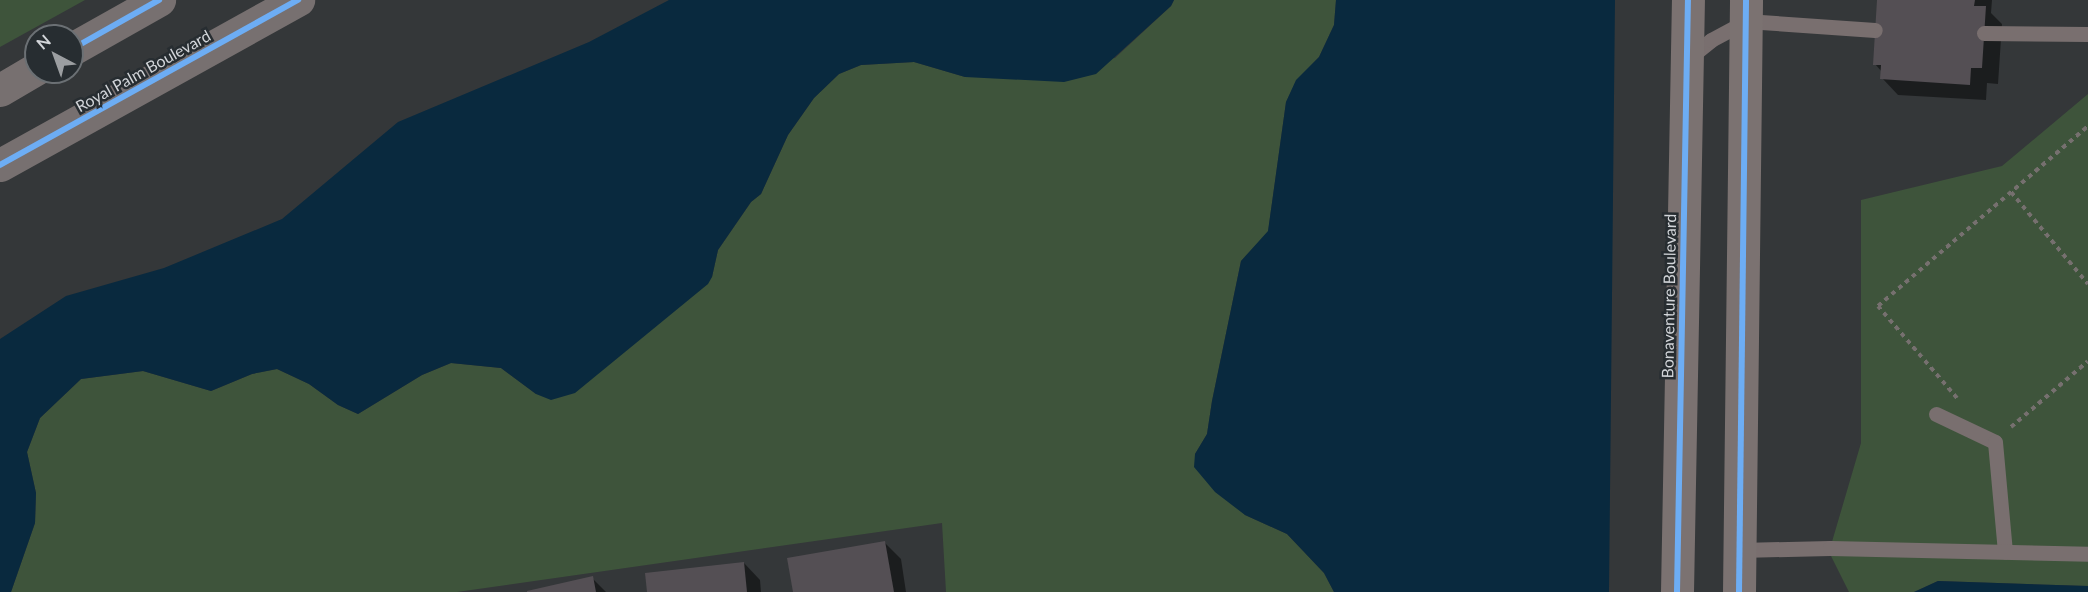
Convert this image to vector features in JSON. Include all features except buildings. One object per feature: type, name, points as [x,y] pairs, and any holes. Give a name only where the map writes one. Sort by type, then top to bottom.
[{"type":"main road","points":[[84,42],[159,0]]},
{"type":"main road","name":"Royal Palm Boulevard","points":[[0,165],[298,0]]},
{"type":"main road","name":"Bonaventure Boulevard","points":[[1677,592],[1688,0]]},
{"type":"main road","points":[[1739,592],[1746,10]]},
{"type":"main road","points":[[0,90],[24,76]]},
{"type":"lane","points":[[1688,60],[1746,10],[1875,30]]},
{"type":"lane","points":[[1984,33],[2088,34]]},
{"type":"lane","points":[[1936,414],[1995,442],[2005,552]]},
{"type":"lane","points":[[1740,550],[1830,548],[2088,554]]},
{"type":"path","points":[[1964,405],[1878,306],[2088,126]]},
{"type":"path","points":[[2011,192],[2088,284]]},
{"type":"path","points":[[1995,442],[2088,361]]},
{"type":"green space","points":[[0,0],[85,0],[42,24],[24,24],[24,34],[0,47]]},
{"type":"green space","points":[[1174,0],[1336,0],[1334,25],[1319,57],[1297,80],[1286,102],[1268,232],[1241,261],[1207,434],[1195,454],[1245,515],[1287,534],[1324,573],[1334,592],[946,592],[942,523],[457,592],[11,592],[35,523],[36,493],[27,452],[40,418],[81,379],[143,371],[211,391],[252,374],[277,369],[309,384],[338,405],[358,414],[422,375],[451,363],[501,368],[536,394],[712,277],[718,250],[751,202],[761,194],[788,135],[814,98],[839,74],[861,65],[914,62],[965,77],[1115,58],[1171,6]]},
{"type":"green space","points":[[2088,94],[2088,586],[1938,581],[1914,592],[1849,592],[1829,552],[1861,443],[1861,200],[2002,166]]},
{"type":"water","points":[[669,0],[1174,0],[1171,6],[1096,74],[1064,82],[965,77],[914,62],[861,65],[839,74],[814,98],[788,135],[761,194],[751,202],[718,250],[712,277],[708,284],[575,393],[551,400],[536,394],[501,368],[451,363],[422,375],[358,414],[338,405],[309,384],[277,369],[252,374],[211,391],[143,371],[81,379],[40,418],[27,452],[36,493],[35,523],[11,592],[0,592],[0,339],[66,296],[164,268],[282,219],[398,122],[589,42]]},
{"type":"water","points":[[1336,0],[1615,0],[1609,592],[1334,592],[1324,573],[1287,534],[1245,515],[1215,492],[1194,467],[1195,454],[1207,434],[1241,261],[1268,231],[1286,102],[1296,80],[1319,57],[1334,25]]},
{"type":"water","points":[[1938,581],[2088,586],[2088,592],[1914,592]]},
{"type":"cycle path","points":[[84,42],[159,0]]},
{"type":"cycle path","points":[[0,165],[298,0]]},
{"type":"cycle path","points":[[1677,592],[1688,0]]},
{"type":"cycle path","points":[[1739,592],[1746,0]]}]
